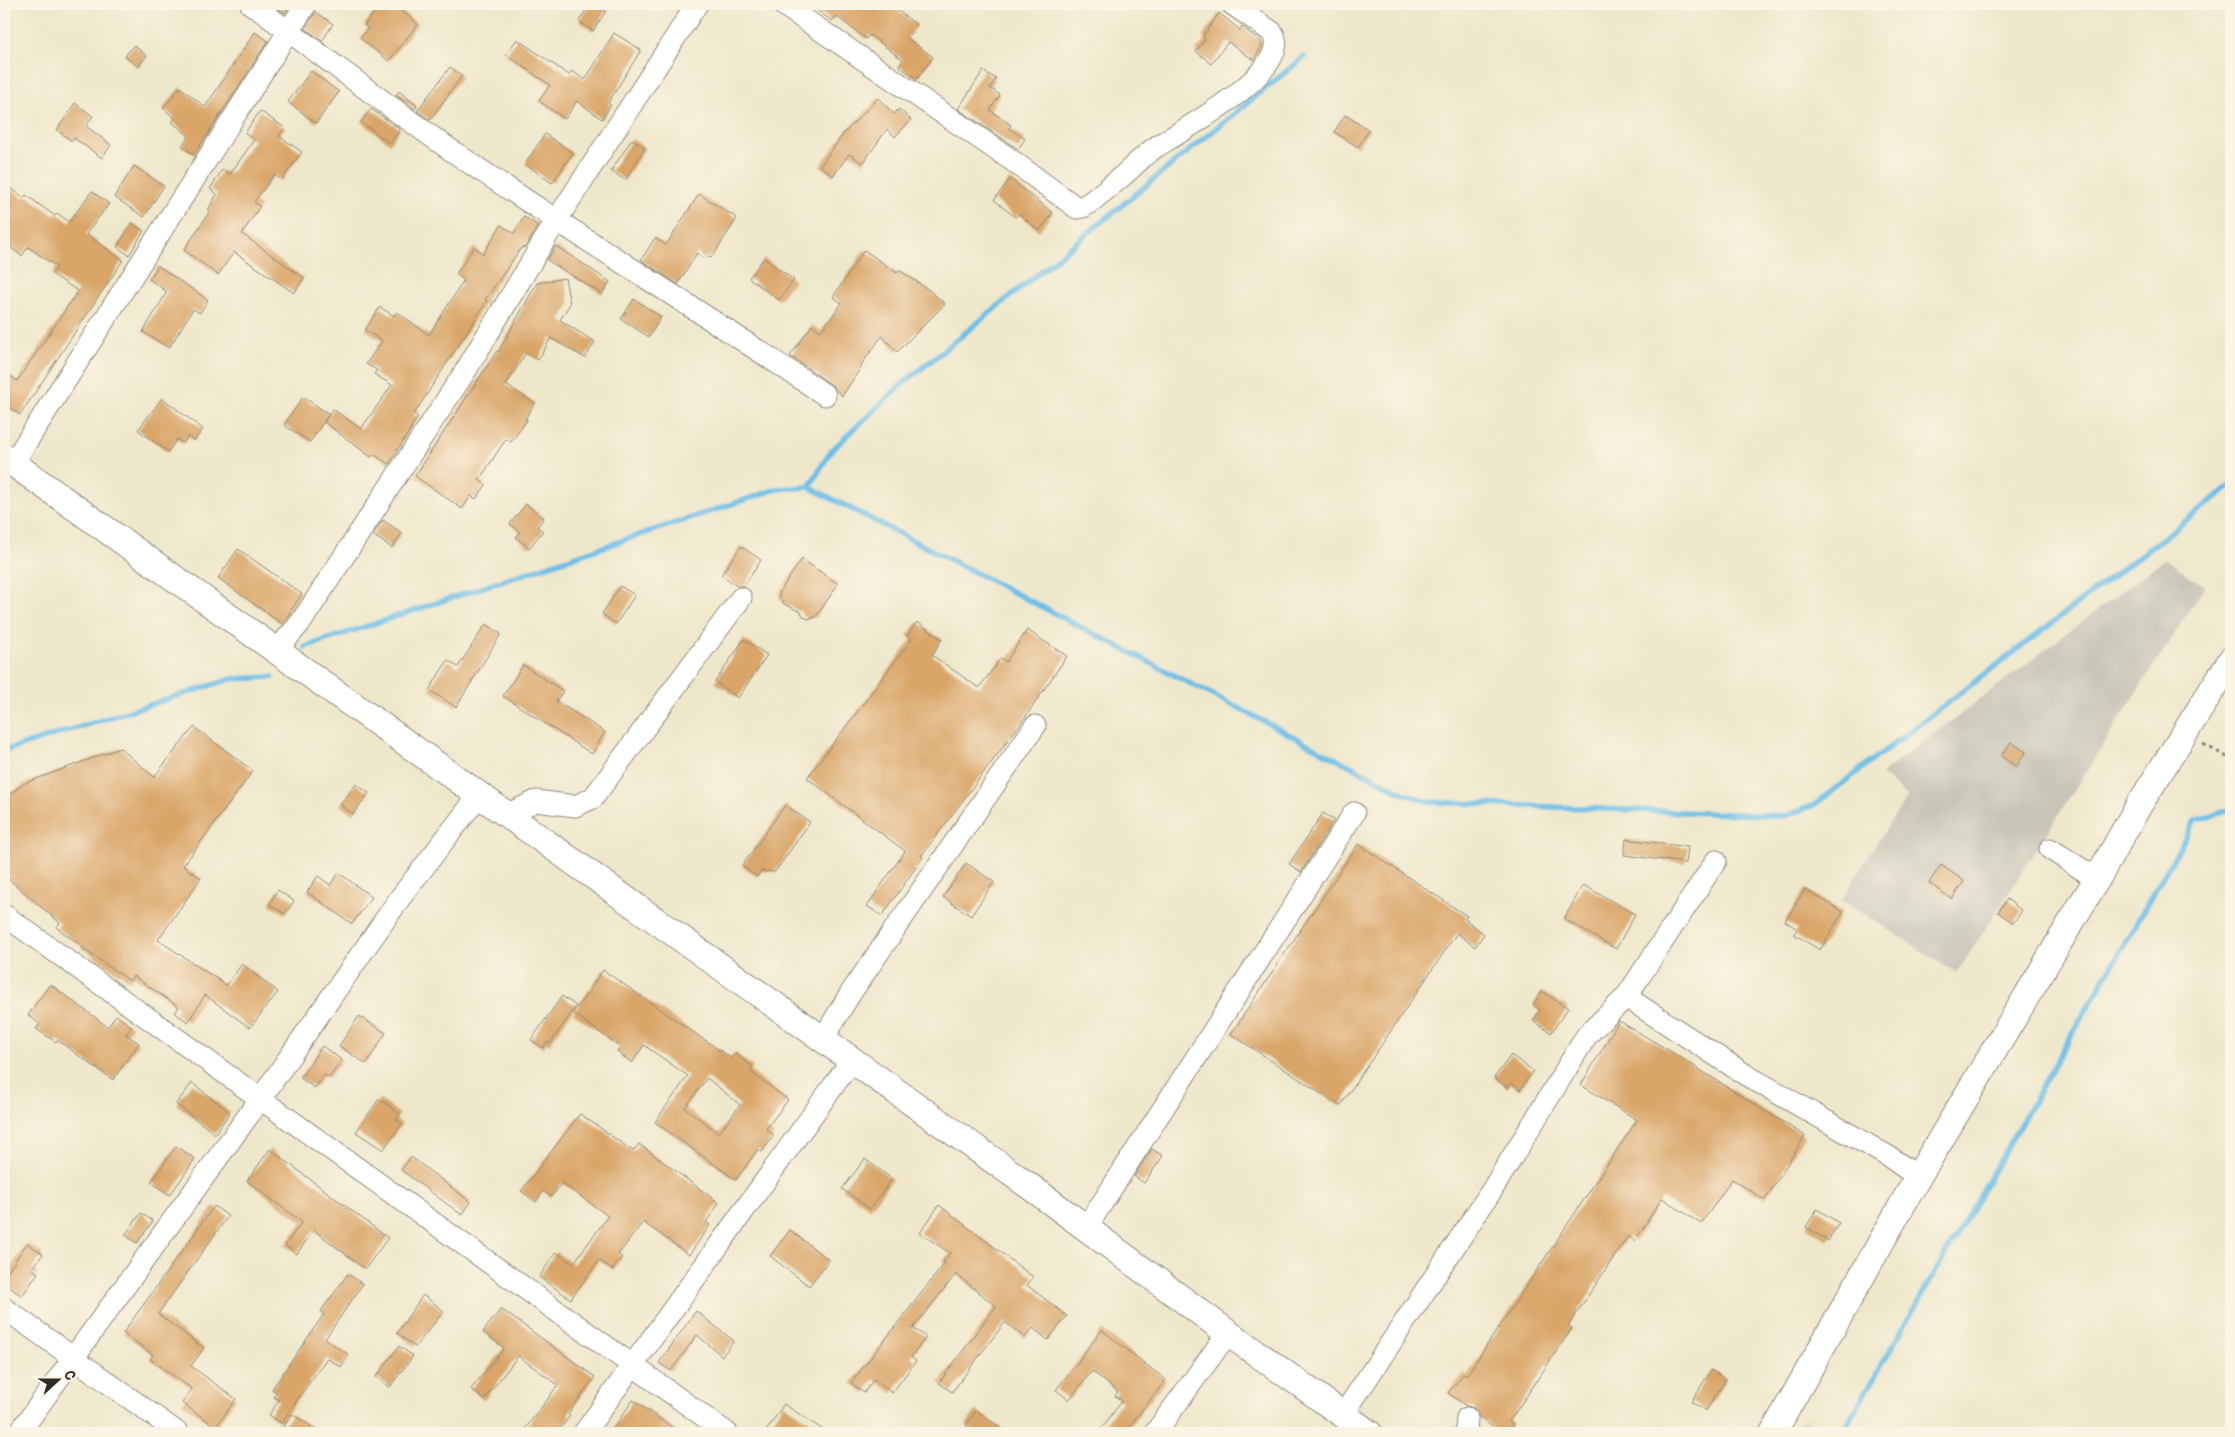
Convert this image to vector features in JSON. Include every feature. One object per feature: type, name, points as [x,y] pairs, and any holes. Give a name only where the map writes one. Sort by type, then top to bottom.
[{"type":"main road","points":[[8,460],[823,1039],[1369,1433]]},
{"type":"main road","points":[[1773,1433],[1918,1177],[2097,880],[2139,805],[2231,660]]},
{"type":"street","points":[[250,4],[449,148],[556,221],[729,330],[825,395]]},
{"type":"street","points":[[8,460],[306,4]]},
{"type":"street","points":[[277,650],[301,622],[466,370],[556,221],[698,4]]},
{"type":"street","points":[[782,4],[1010,159],[1077,208],[1083,208],[1092,201],[1155,147],[1229,101],[1261,72],[1275,50],[1276,37],[1272,32],[1232,4]]},
{"type":"street","points":[[508,814],[536,801],[575,806],[593,798],[740,598]]},
{"type":"street","points":[[823,1039],[850,994],[1035,726]]},
{"type":"street","points":[[19,1433],[261,1098],[400,898],[480,794]]},
{"type":"street","points":[[1086,1228],[1354,813]]},
{"type":"street","points":[[2050,849],[2097,880]]},
{"type":"street","points":[[1343,1415],[1492,1190],[1587,1035],[1626,997],[1716,861]]},
{"type":"street","points":[[4,915],[727,1433]]},
{"type":"street","points":[[1626,997],[1746,1075],[1891,1158],[1918,1177]]},
{"type":"street","points":[[584,1433],[634,1366],[852,1060]]},
{"type":"street","points":[[4,1308],[178,1433]]},
{"type":"street","points":[[1155,1433],[1228,1333]]},
{"type":"path","points":[[2184,735],[2231,759]]},
{"type":"shaded area","points":[[2165,559],[2205,586],[1957,973],[1842,900],[1868,856],[1908,796],[1881,774]]},
{"type":"shaded area","points":[[1804,1417],[1823,1433],[1797,1433]]},
{"type":"building","points":[[272,4],[291,4],[285,13]]},
{"type":"building","points":[[381,4],[393,4],[418,24],[389,61],[360,38],[368,28],[364,25]]},
{"type":"building","points":[[590,4],[594,4],[606,11],[593,31],[579,21]]},
{"type":"building","points":[[809,4],[889,4],[917,25],[907,38],[933,57],[917,79],[899,66],[903,60],[870,35],[866,39],[836,16],[832,21]]},
{"type":"building","points":[[316,12],[333,24],[322,41],[305,28]]},
{"type":"building","points":[[1219,13],[1240,30],[1242,27],[1261,41],[1262,46],[1254,60],[1228,42],[1211,64],[1196,51],[1205,40],[1203,36]]},
{"type":"building","points":[[255,32],[268,41],[194,155],[182,146],[189,136],[172,122],[175,118],[163,108],[180,87],[205,107]]},
{"type":"building","points":[[614,33],[641,50],[608,103],[611,105],[602,119],[577,101],[565,119],[539,101],[550,85],[506,55],[517,39],[569,75],[572,71],[585,80]]},
{"type":"building","points":[[134,45],[147,56],[138,67],[125,56]]},
{"type":"building","points":[[450,67],[462,76],[430,120],[417,111]]},
{"type":"building","points":[[311,71],[339,92],[316,123],[288,102]]},
{"type":"building","points":[[983,71],[996,79],[990,88],[1000,95],[990,110],[1011,125],[1009,128],[1025,139],[1018,149],[958,109]]},
{"type":"building","points":[[399,91],[417,106],[415,109],[396,95]]},
{"type":"building","points":[[878,98],[894,114],[899,109],[911,120],[895,137],[887,129],[863,163],[849,154],[833,176],[820,166],[844,133]]},
{"type":"building","points":[[75,103],[93,116],[86,126],[111,145],[102,158],[74,138],[72,141],[57,130]]},
{"type":"building","points":[[371,109],[400,129],[390,144],[361,122]]},
{"type":"building","points":[[260,111],[285,128],[279,136],[302,152],[282,180],[274,175],[254,202],[260,206],[242,234],[304,278],[294,293],[234,252],[218,275],[184,250],[210,211],[208,210],[217,194],[210,189],[222,170],[230,174],[254,140],[245,133]]},
{"type":"building","points":[[1345,115],[1369,130],[1358,147],[1334,132]]},
{"type":"building","points":[[545,134],[573,153],[552,183],[525,164]]},
{"type":"building","points":[[632,139],[645,148],[625,180],[611,171]]},
{"type":"building","points":[[134,166],[164,186],[144,217],[114,197]]},
{"type":"building","points":[[1010,179],[1053,213],[1039,231],[1019,214],[1015,217],[994,200]]},
{"type":"building","points":[[4,183],[24,198],[26,195],[55,216],[57,213],[69,222],[92,191],[109,204],[86,234],[123,260],[20,415],[4,404],[4,371],[17,381],[78,291],[52,274],[57,267],[28,247],[22,256],[4,243]]},
{"type":"building","points":[[699,194],[737,218],[713,256],[704,258],[697,253],[678,284],[641,260],[655,238],[666,245]]},
{"type":"building","points":[[524,217],[538,225],[534,233],[526,247],[521,248],[485,300],[487,301],[414,414],[418,417],[389,464],[373,454],[371,457],[324,422],[333,409],[361,429],[392,385],[374,374],[377,370],[366,364],[382,341],[365,330],[380,307],[394,316],[397,312],[429,335],[464,280],[456,274],[474,247],[483,254],[501,225],[514,233]]},
{"type":"building","points":[[132,223],[144,231],[129,255],[117,247]]},
{"type":"building","points":[[556,246],[610,282],[602,294],[547,260]]},
{"type":"building","points":[[864,250],[897,273],[899,270],[929,290],[945,304],[897,352],[882,336],[842,396],[832,385],[790,356],[812,325],[821,331],[842,303],[833,297]]},
{"type":"building","points":[[764,258],[794,280],[779,300],[749,278]]},
{"type":"building","points":[[158,266],[208,300],[200,313],[193,309],[169,348],[143,332],[167,292],[149,279]]},
{"type":"building","points":[[565,278],[570,304],[560,320],[595,342],[585,358],[551,338],[538,360],[526,353],[506,385],[535,403],[525,419],[527,420],[511,442],[506,439],[479,480],[486,485],[476,499],[471,496],[462,509],[415,476],[498,352],[537,283]]},
{"type":"building","points":[[634,299],[661,317],[649,337],[621,319]]},
{"type":"building","points":[[303,397],[329,414],[310,442],[284,425]]},
{"type":"building","points":[[162,398],[203,429],[194,441],[188,436],[183,444],[177,439],[168,452],[138,430]]},
{"type":"building","points":[[526,504],[544,518],[537,527],[543,531],[529,548],[516,537],[520,532],[510,524]]},
{"type":"building","points":[[383,520],[402,533],[392,548],[373,535]]},
{"type":"building","points":[[741,546],[761,560],[744,586],[737,586],[721,575]]},
{"type":"building","points":[[238,549],[302,594],[282,624],[218,578]]},
{"type":"building","points":[[802,559],[838,584],[816,617],[808,619],[801,612],[784,604],[779,597],[780,591]]},
{"type":"building","points":[[620,586],[635,595],[616,624],[602,614]]},
{"type":"building","points":[[917,622],[942,639],[932,655],[979,688],[1001,658],[1006,662],[1027,630],[1067,656],[1024,719],[921,856],[923,857],[882,916],[867,906],[905,851],[807,778],[912,639],[907,636]]},
{"type":"building","points":[[486,624],[501,634],[456,707],[429,690],[448,660],[458,667]]},
{"type":"building","points":[[744,639],[767,655],[738,698],[715,682]]},
{"type":"building","points":[[523,665],[563,691],[556,701],[605,732],[592,754],[503,696]]},
{"type":"building","points":[[194,727],[253,771],[183,866],[201,878],[158,940],[226,985],[242,964],[278,992],[250,1028],[205,995],[188,1022],[175,1013],[179,1007],[133,976],[130,981],[82,948],[56,927],[60,923],[4,875],[4,798],[25,783],[120,748],[154,777]]},
{"type":"building","points":[[2011,742],[2026,752],[2016,767],[2001,756]]},
{"type":"building","points":[[356,784],[369,793],[353,814],[340,805]]},
{"type":"building","points":[[785,805],[810,822],[775,872],[761,871],[757,877],[742,866]]},
{"type":"building","points":[[1323,813],[1334,820],[1301,872],[1289,864]]},
{"type":"building","points":[[1626,839],[1688,847],[1686,863],[1624,855]]},
{"type":"building","points":[[1358,844],[1467,916],[1465,919],[1484,934],[1475,947],[1457,933],[1340,1106],[1231,1034]]},
{"type":"building","points":[[966,863],[994,882],[971,916],[943,897]]},
{"type":"building","points":[[1941,865],[1964,881],[1952,899],[1929,883]]},
{"type":"building","points":[[339,873],[372,897],[352,924],[307,892],[318,876],[330,885]]},
{"type":"building","points":[[1583,885],[1635,914],[1616,949],[1564,919]]},
{"type":"building","points":[[1805,889],[1843,912],[1820,950],[1794,934],[1797,929],[1785,921]]},
{"type":"building","points":[[278,890],[294,901],[285,914],[269,904]]},
{"type":"building","points":[[2007,899],[2022,911],[2013,923],[1998,912]]},
{"type":"building","points":[[603,970],[731,1058],[735,1053],[753,1067],[750,1071],[788,1100],[766,1129],[774,1135],[762,1152],[758,1149],[736,1180],[655,1122],[688,1076],[644,1045],[632,1063],[617,1052],[620,1047],[573,1013]],"holes":[[[707,1078],[740,1105],[719,1133],[685,1108]]]},
{"type":"building","points":[[50,984],[108,1027],[116,1015],[132,1027],[126,1034],[139,1043],[113,1080],[57,1040],[56,1042],[36,1029],[40,1024],[28,1015]]},
{"type":"building","points":[[1542,991],[1568,1008],[1551,1033],[1533,1021],[1540,1010],[1533,1005]]},
{"type":"building","points":[[562,996],[576,1006],[550,1044],[547,1042],[543,1048],[531,1040]]},
{"type":"building","points":[[359,1016],[386,1033],[366,1064],[339,1046]]},
{"type":"building","points":[[1619,1021],[1805,1136],[1765,1200],[1732,1179],[1701,1224],[1662,1198],[1635,1241],[1628,1236],[1568,1326],[1572,1328],[1509,1422],[1513,1424],[1507,1433],[1501,1433],[1479,1417],[1474,1408],[1466,1406],[1448,1393],[1464,1373],[1467,1375],[1637,1120],[1581,1085]]},
{"type":"building","points":[[322,1046],[342,1060],[329,1078],[324,1075],[315,1088],[300,1078]]},
{"type":"building","points":[[1511,1055],[1533,1071],[1520,1090],[1511,1083],[1508,1088],[1494,1078]]},
{"type":"building","points":[[192,1083],[230,1112],[215,1134],[176,1104]]},
{"type":"building","points":[[379,1099],[400,1114],[396,1119],[402,1124],[383,1150],[356,1132]]},
{"type":"building","points":[[580,1114],[633,1151],[639,1144],[719,1203],[706,1222],[710,1225],[689,1255],[643,1222],[618,1255],[622,1257],[613,1270],[599,1260],[571,1299],[539,1277],[556,1252],[573,1264],[608,1216],[562,1183],[551,1197],[543,1191],[536,1202],[521,1191]]},
{"type":"building","points":[[176,1146],[195,1159],[170,1195],[151,1182]]},
{"type":"building","points":[[270,1149],[388,1238],[365,1269],[314,1230],[297,1254],[285,1245],[302,1222],[247,1181]]},
{"type":"building","points":[[1152,1149],[1163,1156],[1144,1183],[1134,1176]]},
{"type":"building","points":[[411,1157],[471,1202],[462,1215],[401,1170]]},
{"type":"building","points":[[865,1159],[892,1179],[870,1209],[842,1189]]},
{"type":"building","points":[[939,1205],[1033,1277],[1027,1285],[1067,1316],[1048,1340],[1033,1328],[1025,1338],[1005,1322],[952,1392],[939,1383],[996,1306],[956,1274],[913,1328],[926,1337],[911,1357],[916,1361],[892,1393],[874,1379],[864,1393],[851,1383],[945,1263],[943,1261],[950,1253],[920,1233]]},
{"type":"building","points":[[214,1206],[228,1216],[158,1314],[204,1348],[191,1366],[236,1399],[216,1427],[182,1403],[192,1389],[150,1359],[153,1355],[123,1333]]},
{"type":"building","points":[[1817,1209],[1839,1223],[1828,1241],[1806,1227]]},
{"type":"building","points":[[141,1213],[153,1221],[137,1243],[125,1235]]},
{"type":"building","points":[[790,1230],[829,1260],[809,1286],[770,1256]]},
{"type":"building","points":[[27,1243],[43,1254],[32,1269],[38,1273],[22,1296],[4,1283],[4,1277]]},
{"type":"building","points":[[348,1274],[363,1284],[325,1339],[349,1355],[341,1367],[327,1358],[281,1423],[269,1415],[279,1400],[274,1397],[277,1393],[272,1389],[324,1314],[321,1311]]},
{"type":"building","points":[[423,1295],[444,1311],[415,1347],[397,1333]]},
{"type":"building","points":[[501,1309],[595,1377],[568,1414],[570,1416],[557,1433],[522,1433],[558,1385],[518,1356],[484,1400],[471,1389],[504,1348],[483,1332]]},
{"type":"building","points":[[696,1311],[734,1341],[722,1356],[697,1335],[671,1371],[659,1363]]},
{"type":"building","points":[[1102,1330],[1166,1380],[1124,1433],[1098,1433],[1122,1401],[1115,1396],[1118,1392],[1092,1371],[1069,1400],[1056,1390]]},
{"type":"building","points":[[399,1346],[413,1356],[390,1387],[376,1377]]},
{"type":"building","points":[[1711,1370],[1726,1379],[1706,1411],[1691,1402]]},
{"type":"building","points":[[633,1400],[680,1433],[610,1433]]},
{"type":"building","points":[[784,1404],[828,1433],[765,1433]]},
{"type":"building","points":[[976,1410],[1008,1433],[978,1433],[966,1425]]},
{"type":"building","points":[[292,1414],[321,1433],[279,1433]]},
{"type":"waterway","points":[[809,487],[831,451],[900,386],[1304,57]]},
{"type":"waterway","points":[[305,647],[777,489],[809,487],[1403,793],[1430,802],[1786,816],[1814,805],[2231,486]]},
{"type":"waterway","points":[[4,751],[231,679],[273,677]]},
{"type":"waterway","points":[[1843,1432],[2195,821],[2220,812],[2231,811]]}]
